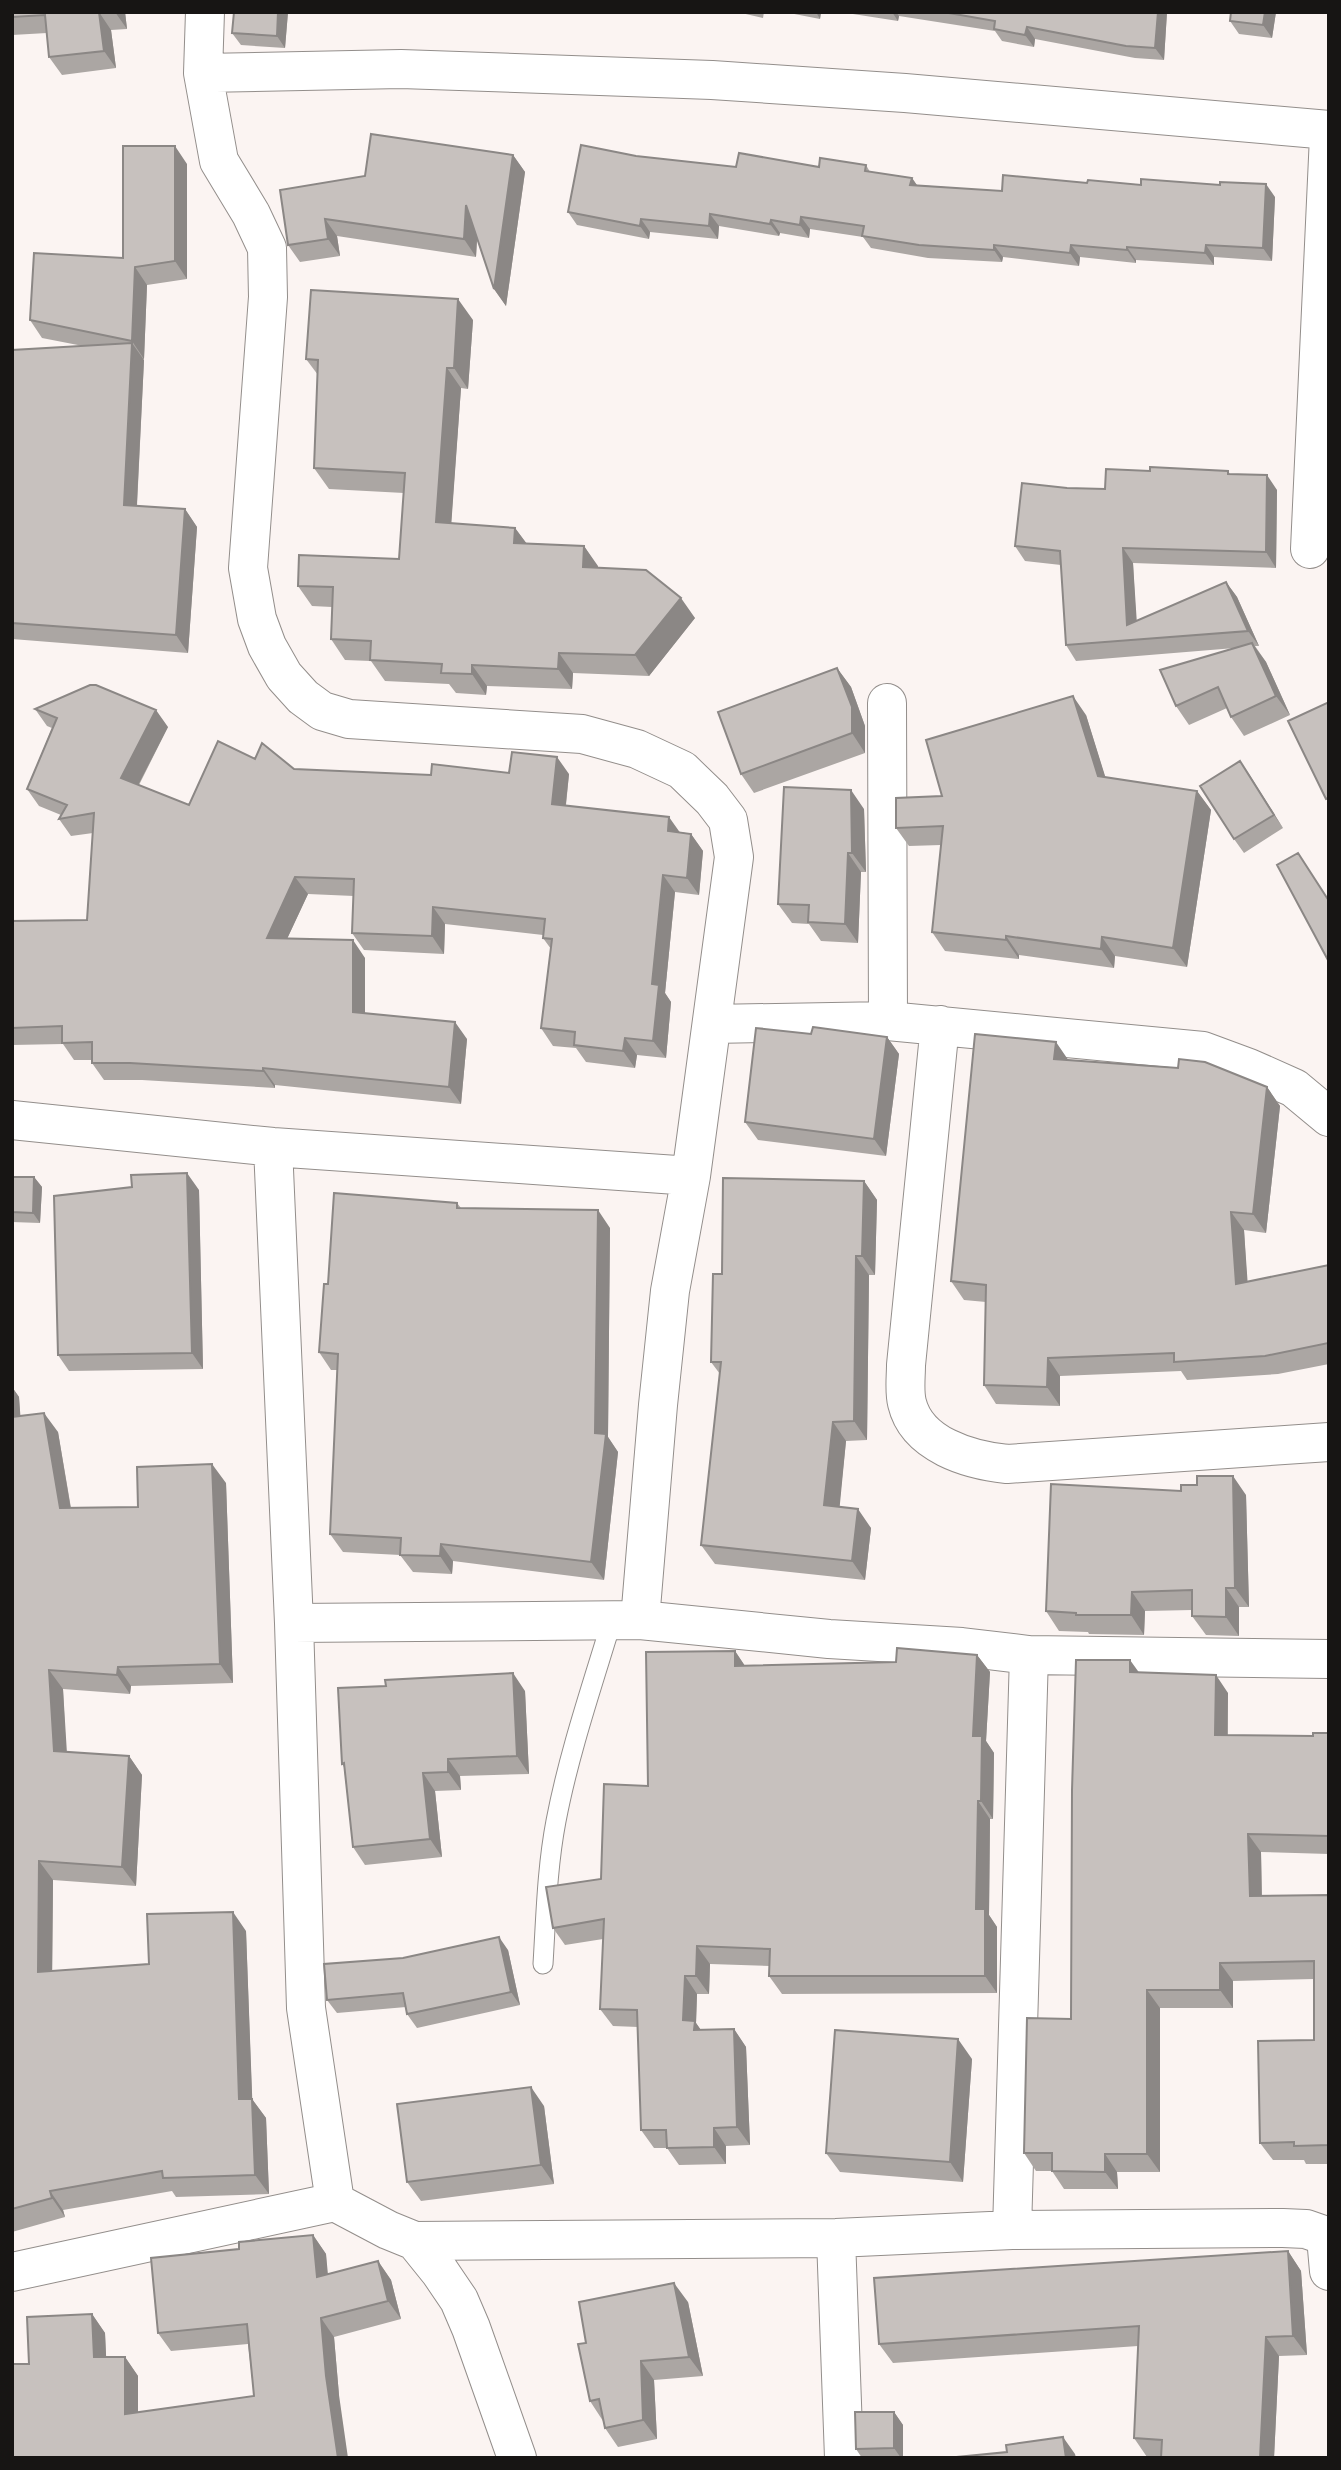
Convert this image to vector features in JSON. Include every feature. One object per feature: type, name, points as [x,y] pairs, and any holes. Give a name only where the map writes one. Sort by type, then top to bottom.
[{"type":"street","points":[[205,12],[203,72],[219,161],[267,248],[268,298],[248,568],[257,619],[267,646],[284,676],[303,697],[322,711],[349,719],[582,734],[638,749],[682,770],[712,799],[728,820],[734,856],[691,1177],[670,1291],[658,1405],[626,1620]]},
{"type":"street","points":[[203,72],[401,69],[712,80],[905,93],[1329,130]]},
{"type":"street","points":[[1310,549],[1329,136]]},
{"type":"street","points":[[887,703],[888,1021]]},
{"type":"street","points":[[712,1024],[888,1021],[1203,1051],[1294,1088],[1329,1117]]},
{"type":"street","points":[[940,1025],[906,1365],[906,1401],[914,1422],[931,1438],[962,1455],[1007,1464],[1329,1442]]},
{"type":"street","points":[[12,1120],[273,1147],[691,1177]]},
{"type":"street","points":[[273,1147],[294,1623],[306,2008],[335,2202]]},
{"type":"street","points":[[294,1623],[626,1620],[829,1639],[962,1647],[1029,1655],[1329,1659]]},
{"type":"street","points":[[1012,2230],[1029,1655]]},
{"type":"street","points":[[12,2272],[335,2202],[415,2241],[836,2238],[1012,2230],[1283,2228],[1306,2229],[1328,2248]]},
{"type":"street","points":[[836,2238],[845,2458]]},
{"type":"street","points":[[415,2241],[459,2300],[517,2458]]},
{"type":"lane","points":[[543,1964],[549,1867],[566,1775],[626,1620]]},
{"type":"building","points":[[12,12],[99,12],[104,51],[49,57],[45,15],[12,17]]},
{"type":"building","points":[[234,12],[278,12],[277,36],[232,33]]},
{"type":"building","points":[[943,12],[1158,12],[1155,48],[1126,46],[1027,27],[1025,35],[994,29],[995,21]]},
{"type":"building","points":[[1231,12],[1265,12],[1263,25],[1230,21]]},
{"type":"building","points":[[371,134],[513,155],[494,289],[466,205],[464,239],[325,219],[328,239],[288,245],[280,190],[365,176]]},
{"type":"building","points":[[581,145],[636,156],[736,167],[739,153],[819,167],[820,158],[866,165],[865,171],[912,178],[910,185],[1002,191],[1003,175],[1141,185],[1141,179],[1220,185],[1220,182],[1266,184],[1263,248],[1206,245],[1205,253],[1071,245],[1070,253],[994,245],[994,250],[919,245],[862,236],[864,226],[801,217],[800,225],[771,220],[770,224],[710,214],[709,226],[641,219],[640,226],[568,212]]},
{"type":"building","points":[[123,146],[175,146],[175,261],[135,267],[132,341],[30,320],[34,253],[123,258]]},
{"type":"building","points":[[311,290],[458,299],[454,368],[447,368],[436,522],[515,528],[514,543],[584,546],[583,567],[646,570],[681,598],[635,655],[559,653],[558,669],[472,665],[472,674],[441,673],[442,664],[370,660],[371,641],[331,639],[333,587],[298,586],[299,555],[399,559],[405,473],[314,468],[318,360],[306,359]]},
{"type":"building","points":[[132,343],[124,505],[185,509],[176,635],[12,623],[12,350]]},
{"type":"building","points":[[1150,467],[1267,475],[1266,552],[1123,548],[1127,625],[1226,582],[1248,631],[1066,645],[1060,551],[1015,546],[1022,483],[1105,489],[1106,469],[1150,471]]},
{"type":"building","points":[[1252,643],[1276,696],[1231,717],[1218,687],[1176,706],[1160,670]]},
{"type":"building","points":[[837,668],[852,707],[852,733],[741,774],[718,712]]},
{"type":"building","points":[[90,685],[96,685],[156,710],[121,778],[189,805],[218,741],[255,759],[262,743],[294,769],[431,775],[432,764],[509,773],[512,752],[557,757],[552,804],[669,817],[668,831],[691,834],[687,878],[663,875],[652,984],[659,985],[653,1041],[625,1038],[623,1051],[574,1045],[575,1032],[541,1028],[552,939],[543,938],[545,919],[433,907],[432,936],[352,933],[354,879],[295,877],[267,938],[353,940],[353,1012],[455,1022],[449,1087],[263,1068],[263,1071],[92,1063],[92,1042],[62,1043],[62,1026],[12,1028],[12,921],[87,920],[94,813],[59,819],[67,805],[27,789],[57,718],[35,709]]},
{"type":"building","points":[[1073,696],[1098,776],[1197,791],[1173,948],[1102,937],[1101,949],[1006,936],[1006,940],[932,932],[943,826],[896,828],[896,798],[942,796],[926,740]]},
{"type":"building","points":[[1329,702],[1329,798],[1326,799],[1288,721]]},
{"type":"building","points":[[1240,761],[1274,815],[1234,839],[1200,786]]},
{"type":"building","points":[[784,787],[851,790],[852,853],[848,853],[845,924],[808,922],[809,905],[778,904]]},
{"type":"building","points":[[1298,853],[1329,901],[1329,962],[1277,865]]},
{"type":"building","points":[[813,1027],[887,1037],[874,1139],[745,1122],[756,1028],[811,1034]]},
{"type":"building","points":[[975,1034],[1056,1042],[1054,1059],[1178,1068],[1179,1059],[1205,1062],[1267,1087],[1253,1214],[1231,1212],[1236,1284],[1329,1265],[1329,1344],[1265,1356],[1174,1362],[1174,1353],[1048,1358],[1047,1387],[984,1385],[986,1285],[951,1281]]},
{"type":"building","points":[[187,1173],[192,1353],[58,1355],[54,1196],[132,1187],[131,1175]]},
{"type":"building","points":[[12,1177],[34,1177],[33,1213],[12,1212]]},
{"type":"building","points":[[723,1178],[864,1181],[862,1256],[856,1256],[854,1421],[833,1422],[824,1505],[858,1509],[852,1561],[701,1545],[721,1362],[711,1362],[713,1274],[722,1274]]},
{"type":"building","points":[[334,1193],[457,1203],[457,1208],[598,1210],[595,1433],[606,1434],[591,1562],[441,1544],[440,1556],[400,1555],[401,1538],[330,1534],[338,1354],[319,1352],[324,1284],[328,1284]]},
{"type":"building","points":[[44,1413],[60,1508],[138,1507],[137,1467],[212,1464],[220,1664],[118,1667],[117,1675],[49,1670],[54,1751],[129,1756],[122,1867],[39,1861],[38,1972],[149,1964],[147,1914],[233,1912],[239,2099],[252,2099],[255,2175],[163,2178],[162,2171],[50,2191],[52,2198],[12,2209],[12,1417]]},
{"type":"building","points":[[1197,1476],[1233,1476],[1235,1588],[1226,1588],[1226,1617],[1192,1616],[1192,1590],[1132,1592],[1131,1615],[1076,1615],[1046,1611],[1051,1484],[1181,1491],[1181,1485],[1197,1485]]},
{"type":"building","points":[[897,1648],[977,1655],[973,1736],[982,1736],[976,1909],[985,1909],[985,1976],[769,1976],[770,1949],[697,1946],[696,1976],[685,1976],[683,2020],[695,2021],[694,2030],[734,2029],[737,2127],[714,2128],[714,2147],[667,2148],[666,2130],[641,2130],[637,2010],[600,2009],[604,1919],[553,1928],[546,1887],[601,1879],[604,1784],[648,1786],[646,1652],[735,1651],[735,1666],[896,1662]]},
{"type":"building","points":[[1076,1660],[1130,1660],[1130,1672],[1216,1675],[1215,1735],[1313,1736],[1313,1733],[1329,1733],[1329,1836],[1248,1834],[1250,1896],[1329,1895],[1329,2145],[1260,2143],[1258,2041],[1314,2040],[1314,1961],[1220,1963],[1220,1990],[1147,1990],[1147,2154],[1105,2154],[1105,2172],[1052,2171],[1052,2153],[1024,2153],[1027,2018],[1071,2019],[1072,1790]]},
{"type":"building","points":[[513,1673],[517,1756],[448,1759],[448,1772],[423,1773],[430,1839],[353,1847],[344,1763],[342,1764],[338,1688],[386,1686],[385,1680]]},
{"type":"building","points":[[499,1937],[511,1992],[407,2014],[403,1993],[327,2000],[324,1964],[403,1958]]},
{"type":"building","points":[[835,2030],[958,2039],[950,2162],[826,2153]]},
{"type":"building","points":[[531,2087],[541,2165],[407,2182],[397,2104]]},
{"type":"building","points":[[313,2235],[317,2277],[378,2261],[388,2301],[321,2318],[338,2458],[12,2458],[12,2364],[29,2364],[27,2317],[92,2314],[94,2357],[125,2357],[125,2414],[254,2396],[247,2324],[158,2333],[151,2258],[239,2249],[239,2242]]},
{"type":"building","points":[[1288,2251],[1293,2336],[1266,2337],[1260,2458],[1161,2458],[1162,2440],[1134,2438],[1139,2326],[879,2344],[874,2278]]},
{"type":"building","points":[[674,2283],[689,2357],[641,2361],[643,2420],[605,2428],[599,2399],[590,2401],[578,2344],[586,2343],[579,2302]]},
{"type":"building","points":[[855,2412],[894,2412],[894,2448],[856,2449]]},
{"type":"building","points":[[1063,2437],[1066,2458],[946,2458],[1007,2452],[1006,2445]]}]
